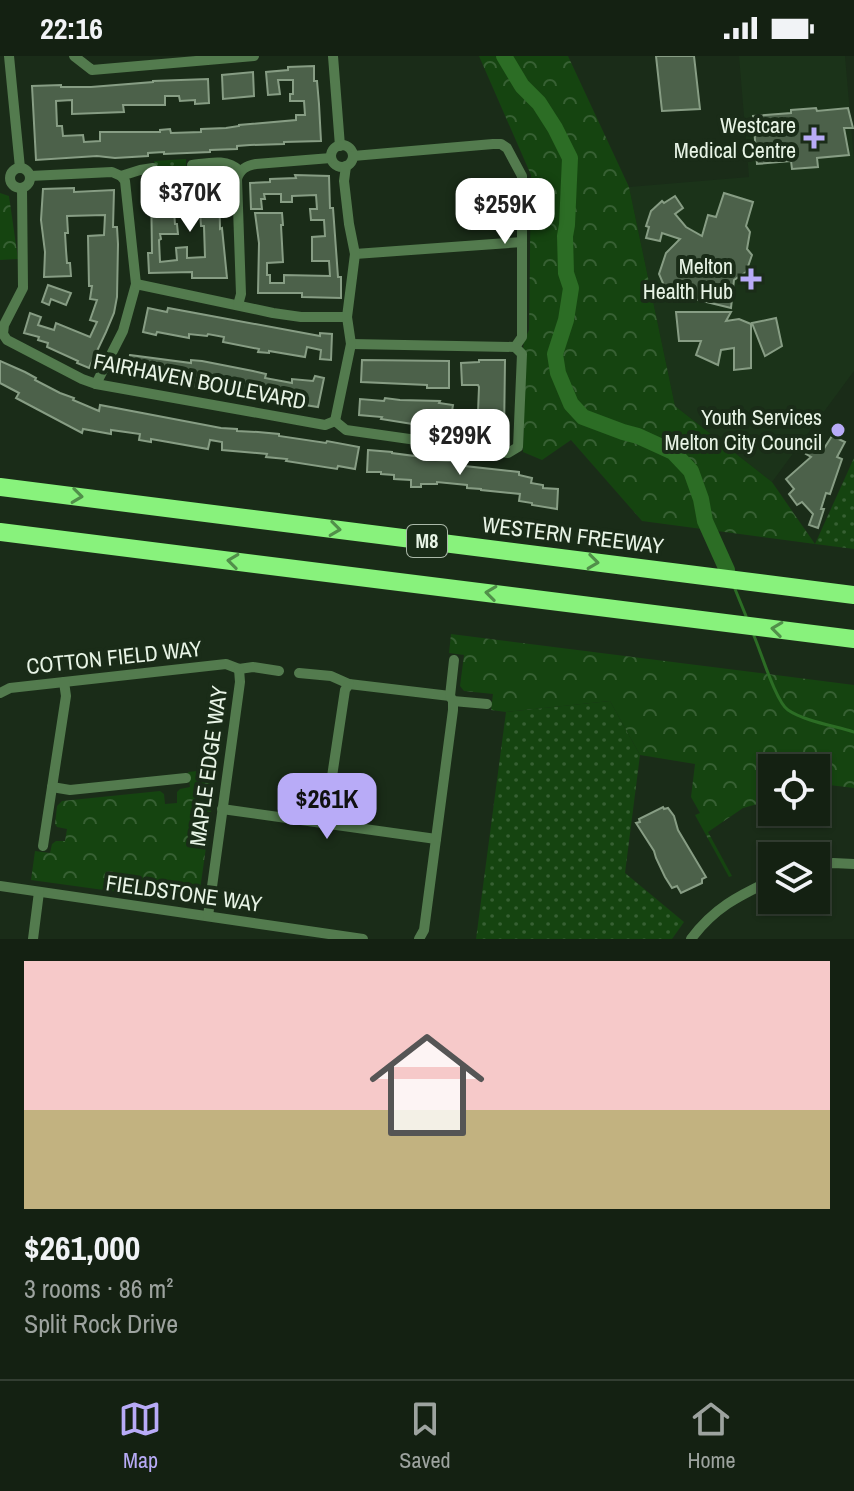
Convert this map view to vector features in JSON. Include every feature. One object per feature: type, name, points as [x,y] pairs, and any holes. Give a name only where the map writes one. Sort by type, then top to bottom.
[{"type":"highway","name":"WESTERN FREEWAY","points":[[0,487],[854,595]]},
{"type":"highway","name":"M8","points":[[0,532],[854,639]]},
{"type":"street","points":[[9,56],[20,168]]},
{"type":"street","points":[[74,56],[92,70],[254,56]]},
{"type":"street","points":[[333,56],[340,146]]},
{"type":"street","points":[[353,156],[501,144],[507,148],[522,176],[522,337],[515,347]]},
{"type":"street","points":[[340,146],[350,148],[353,156],[346,166],[338,166],[331,158],[332,151],[340,146]]},
{"type":"street","points":[[238,305],[241,294],[237,179],[240,171],[256,164],[331,158]]},
{"type":"street","points":[[192,165],[226,163],[240,171]]},
{"type":"street","name":"FAIRHAVEN BOULEVARD","points":[[22,188],[23,288],[2,334],[13,344],[96,384],[325,425],[335,421],[351,344],[347,317],[355,254],[344,181],[346,166]]},
{"type":"street","points":[[20,168],[28,171],[30,176],[29,184],[22,188],[5,180],[20,168]]},
{"type":"street","points":[[121,176],[153,168]]},
{"type":"street","points":[[30,176],[98,171],[112,172],[125,181],[136,284],[123,331],[96,384]]},
{"type":"street","points":[[355,254],[522,242]]},
{"type":"street","points":[[136,284],[301,317],[347,317]]},
{"type":"street","points":[[335,421],[346,430],[508,453],[518,447],[522,354],[515,347],[351,344]]},
{"type":"street","points":[[419,939],[424,930],[436,839],[454,660]]},
{"type":"street","name":"COTTON FIELD WAY","points":[[0,693],[10,688],[226,664],[239,669],[253,667],[279,671]]},
{"type":"street","name":"MAPLE EDGE WAY","points":[[208,916],[240,682],[239,669]]},
{"type":"street","points":[[299,673],[331,676],[349,684],[487,704]]},
{"type":"street","points":[[43,846],[66,696],[64,682]]},
{"type":"street","points":[[325,823],[345,690],[349,684]]},
{"type":"street","points":[[52,787],[70,790],[186,778]]},
{"type":"street","points":[[222,809],[436,839]]},
{"type":"street","points":[[830,864],[854,864]]},
{"type":"street","name":"FIELDSTONE WAY","points":[[0,886],[363,939]]},
{"type":"street","points":[[691,939],[702,924],[731,900],[758,887]]},
{"type":"street","points":[[33,939],[39,892]]},
{"type":"shaded area","name":"Melton Health Hub","points":[[739,56],[845,56],[854,160],[854,371],[772,482],[675,406],[629,187],[749,177]]},
{"type":"green space","points":[[479,56],[568,56],[629,187],[675,406],[772,482],[815,544],[642,521],[571,440],[542,460],[523,452],[523,347],[529,330],[531,175]]},
{"type":"green space","points":[[186,159],[186,176],[156,177],[154,161]]},
{"type":"green space","points":[[0,193],[9,196],[18,259],[0,260]]},
{"type":"green space","points":[[854,458],[854,549],[815,544]]},
{"type":"green space","points":[[451,634],[854,685],[854,788],[830,785],[830,754],[758,754],[758,804],[743,808],[708,832],[732,876],[729,877],[695,815],[700,813],[691,797],[695,764],[640,755],[610,701],[506,712],[491,710],[493,694],[464,691],[460,686],[464,655],[449,653]]},
{"type":"green space","points":[[610,701],[640,755],[625,873],[684,922],[672,939],[476,939],[506,712]]},
{"type":"green space","points":[[217,769],[211,812],[204,812],[203,817],[210,819],[199,897],[191,902],[31,880],[35,851],[50,853],[52,844],[65,841],[67,829],[55,824],[57,806],[62,801],[160,791],[164,794],[165,804],[177,803],[177,792],[190,787],[188,772]]},
{"type":"building","points":[[656,56],[694,56],[700,109],[662,111]]},
{"type":"building","points":[[314,66],[321,141],[237,146],[237,149],[210,152],[36,160],[32,86],[91,87],[208,79],[209,103],[195,104],[195,100],[180,101],[179,96],[165,96],[165,105],[123,105],[124,112],[72,114],[72,100],[56,101],[57,126],[62,126],[63,136],[83,135],[84,142],[100,141],[100,132],[160,132],[170,129],[171,133],[201,132],[201,129],[296,120],[296,115],[305,115],[304,101],[290,101],[293,80],[278,80],[280,94],[268,95],[266,72]]},
{"type":"building","points":[[253,72],[254,96],[223,99],[222,75]]},
{"type":"building","name":"Westcare Medical Centre","points":[[816,108],[817,111],[848,108],[853,128],[844,128],[849,155],[817,158],[818,167],[792,169],[791,161],[757,164],[753,116]]},
{"type":"building","points":[[295,175],[329,176],[341,298],[302,297],[302,293],[258,293],[259,243],[255,213],[282,213],[283,262],[267,263],[270,283],[284,283],[284,275],[330,276],[329,261],[312,261],[312,237],[325,236],[324,220],[311,220],[310,209],[317,209],[316,195],[292,196],[292,202],[281,202],[281,194],[264,194],[262,209],[251,209],[250,183],[296,178]]},
{"type":"building","points":[[219,182],[220,229],[227,278],[192,278],[192,272],[149,273],[148,253],[152,253],[151,184],[171,184],[171,194],[160,194],[161,211],[174,211],[177,224],[178,234],[160,234],[160,262],[177,260],[176,248],[187,247],[187,258],[205,257],[199,194],[188,194],[188,183]]},
{"type":"building","points":[[74,188],[74,192],[114,190],[113,227],[117,227],[118,244],[117,297],[114,313],[89,368],[47,347],[48,343],[38,340],[39,337],[24,333],[30,313],[41,317],[38,325],[54,330],[56,323],[90,337],[97,322],[90,320],[97,300],[90,299],[92,286],[89,286],[88,236],[104,235],[105,215],[67,216],[66,250],[71,276],[44,277],[43,189]]},
{"type":"building","points":[[724,193],[753,202],[746,226],[750,232],[747,249],[752,255],[746,272],[734,280],[731,308],[682,296],[665,288],[659,274],[666,253],[680,239],[662,233],[660,241],[646,238],[651,211],[662,201],[664,203],[675,196],[683,208],[675,214],[686,227],[702,236],[708,215],[716,217]]},
{"type":"building","points":[[48,285],[71,293],[66,305],[51,299],[49,305],[42,302]]},
{"type":"building","points":[[148,308],[167,312],[168,308],[320,336],[320,333],[332,334],[331,360],[320,359],[321,350],[307,347],[305,357],[258,352],[259,349],[223,342],[224,337],[208,334],[189,334],[189,338],[143,332]]},
{"type":"building","points":[[676,312],[731,312],[726,321],[739,319],[751,324],[751,368],[734,370],[734,348],[721,350],[718,365],[696,355],[701,341],[679,341]]},
{"type":"building","points":[[776,318],[782,346],[765,356],[752,323]]},
{"type":"building","points":[[130,355],[191,363],[191,360],[202,361],[266,374],[265,378],[292,383],[292,379],[313,381],[315,376],[324,378],[318,407],[126,374]]},
{"type":"building","points":[[362,360],[449,361],[449,388],[361,382]]},
{"type":"building","points":[[505,360],[504,436],[478,436],[478,431],[359,415],[360,399],[384,401],[385,398],[440,401],[453,405],[452,411],[478,412],[479,387],[462,385],[461,363]]},
{"type":"building","points":[[0,361],[99,411],[100,405],[237,431],[279,434],[359,447],[355,469],[338,466],[337,469],[266,457],[267,454],[222,450],[222,442],[210,440],[208,449],[151,439],[151,442],[139,440],[140,434],[111,430],[111,434],[83,429],[82,433],[16,398],[19,393],[0,383]]},
{"type":"building","points":[[832,436],[845,442],[837,457],[842,459],[830,494],[826,493],[818,528],[809,525],[813,514],[802,502],[797,505],[789,494],[794,489],[786,479],[811,457],[806,454],[813,446],[823,450]]},
{"type":"building","points":[[368,450],[519,472],[519,475],[532,478],[531,483],[558,489],[557,509],[519,501],[520,494],[467,488],[467,485],[437,482],[411,487],[411,480],[394,479],[394,475],[381,472],[367,472]]},
{"type":"building","points":[[663,807],[674,816],[678,830],[706,877],[702,883],[681,893],[677,886],[672,888],[636,823]]},
{"type":"waterway","points":[[504,56],[522,86],[539,103],[570,158],[565,236],[566,273],[571,288],[566,320],[555,354],[558,373],[571,404],[583,417],[673,452],[691,471],[705,521],[727,570]]},
{"type":"waterway","points":[[735,589],[746,616]]},
{"type":"waterway","points":[[754,636],[774,687],[788,710],[854,732]]},
{"type":"place","name":"Westcare Medical Centre","points":[[814,138]]},
{"type":"place","name":"Melton Health Hub","points":[[751,279]]},
{"type":"place","name":"Youth Services Melton City Council","points":[[838,430]]}]
